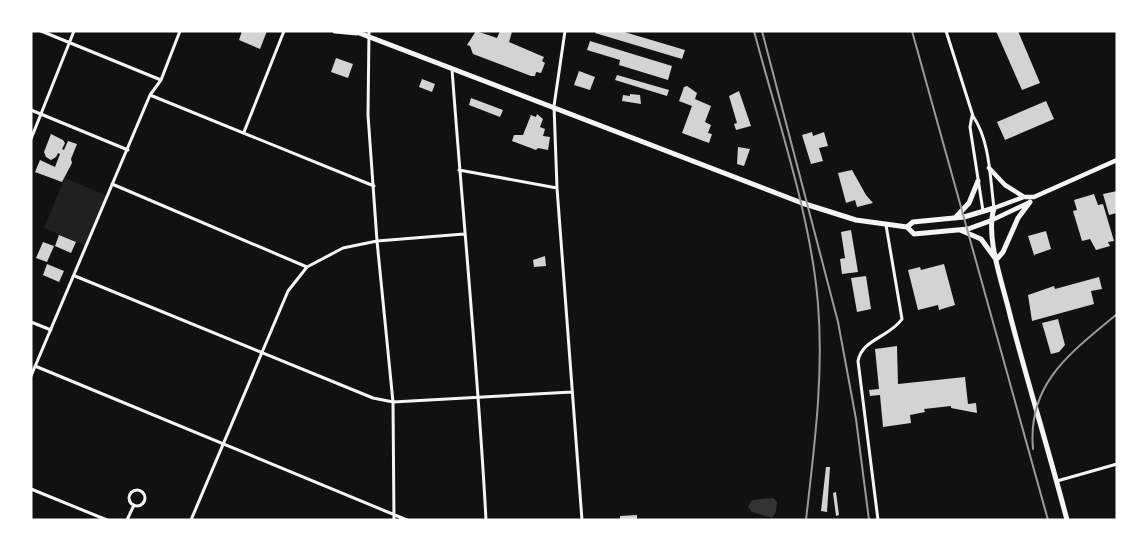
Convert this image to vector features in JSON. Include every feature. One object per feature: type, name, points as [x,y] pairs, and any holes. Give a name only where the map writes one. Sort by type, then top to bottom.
[{"type":"main road","points":[[335,31],[356,32],[554,106],[802,203],[856,220],[886,226],[907,227],[914,234],[960,230],[990,221],[1030,202]]},
{"type":"main road","points":[[907,227],[913,222],[954,218],[983,212],[1024,197],[1034,196],[1117,160]]},
{"type":"main road","points":[[989,168],[1005,185],[1024,197]]},
{"type":"main road","points":[[954,218],[969,203],[978,181]]},
{"type":"main road","points":[[996,260],[1003,252],[1018,218],[1034,196]]},
{"type":"main road","points":[[994,208],[990,221],[996,260],[1032,398],[1067,520]]},
{"type":"main road","points":[[983,212],[990,221]]},
{"type":"main road","points":[[960,230],[981,239],[996,260]]},
{"type":"street","points":[[41,31],[161,80]]},
{"type":"street","points":[[31,139],[74,31]]},
{"type":"street","points":[[31,376],[150,95],[161,80],[180,31]]},
{"type":"street","points":[[244,132],[284,31]]},
{"type":"street","points":[[369,31],[368,115],[377,241],[392,402],[394,520]]},
{"type":"street","points":[[565,31],[554,106],[557,188],[570,340],[582,520]]},
{"type":"street","points":[[946,31],[973,116],[984,140],[994,208]]},
{"type":"street","points":[[452,69],[464,234],[480,398],[486,520]]},
{"type":"street","points":[[150,95],[374,186]]},
{"type":"street","points":[[31,110],[128,150]]},
{"type":"street","points":[[973,116],[970,127],[983,212]]},
{"type":"street","points":[[459,170],[557,188]]},
{"type":"street","points":[[112,184],[307,267]]},
{"type":"street","points":[[878,520],[858,361],[864,347],[891,332],[902,319],[886,226]]},
{"type":"street","points":[[191,520],[260,352],[288,291],[307,267],[343,248],[377,241],[464,234]]},
{"type":"street","points":[[74,276],[373,398],[392,402],[572,392]]},
{"type":"street","points":[[31,322],[51,330]]},
{"type":"street","points":[[35,366],[407,520]]},
{"type":"street","points":[[1057,480],[1117,464]]},
{"type":"street","points":[[31,489],[107,520]]},
{"type":"street","points":[[127,520],[134,506],[145,501],[144,493],[140,490],[131,493],[130,498],[134,506]]},
{"type":"shaded area","points":[[65,178],[107,196],[86,246],[44,228]]},
{"type":"shaded area","points":[[773,498],[777,502],[776,512],[772,518],[752,512],[748,507],[752,500]]},
{"type":"building","points":[[242,31],[267,31],[260,49],[239,40]]},
{"type":"building","points":[[476,31],[497,38],[500,31],[512,32],[509,42],[544,57],[542,61],[545,63],[541,73],[536,72],[535,76],[531,76],[473,54],[470,46],[467,45]]},
{"type":"building","points":[[596,31],[621,31],[685,50],[682,59],[595,33]]},
{"type":"building","points":[[996,31],[1018,31],[1040,83],[1022,90]]},
{"type":"building","points":[[590,41],[672,66],[668,80],[619,65],[620,60],[587,50]]},
{"type":"building","points":[[336,58],[353,64],[348,78],[331,72]]},
{"type":"building","points":[[579,71],[595,77],[590,90],[574,85]]},
{"type":"building","points":[[617,75],[669,90],[667,96],[615,80]]},
{"type":"building","points":[[422,79],[435,84],[432,92],[419,87]]},
{"type":"building","points":[[687,86],[697,93],[695,99],[711,106],[705,122],[711,125],[708,133],[712,134],[709,143],[682,133],[692,106],[679,101],[684,87]]},
{"type":"building","points":[[739,91],[751,126],[736,130],[734,124],[737,123],[729,96]]},
{"type":"building","points":[[630,94],[640,95],[641,104],[622,101],[623,95],[630,96]]},
{"type":"building","points":[[471,98],[503,110],[500,117],[469,105]]},
{"type":"building","points":[[1046,101],[1054,119],[1005,140],[997,122]]},
{"type":"building","points":[[537,114],[543,119],[540,127],[545,129],[543,136],[550,137],[548,150],[538,148],[536,150],[512,141],[514,135],[523,135],[531,115],[536,117]]},
{"type":"building","points":[[812,132],[813,136],[824,132],[828,146],[819,148],[823,161],[811,164],[802,135]]},
{"type":"building","points":[[51,134],[63,140],[65,143],[62,149],[64,150],[68,141],[77,144],[71,159],[72,163],[62,182],[35,172],[40,160],[55,167],[60,154],[58,153],[51,160],[46,157],[44,152]]},
{"type":"building","points":[[738,147],[750,149],[744,166],[737,164]]},
{"type":"building","points":[[852,170],[866,195],[873,203],[857,207],[855,200],[846,203],[838,173]]},
{"type":"building","points":[[1117,191],[1117,213],[1109,215],[1103,194]]},
{"type":"building","points":[[1094,194],[1098,205],[1103,204],[1114,241],[1108,242],[1110,246],[1096,250],[1090,239],[1082,241],[1073,211],[1077,210],[1074,200]]},
{"type":"building","points":[[851,230],[858,272],[842,274],[840,259],[845,258],[841,232]]},
{"type":"building","points":[[1046,231],[1051,249],[1034,255],[1028,236]]},
{"type":"building","points":[[59,235],[76,242],[71,253],[55,246]]},
{"type":"building","points":[[43,242],[54,246],[47,262],[36,258]]},
{"type":"building","points":[[545,256],[546,266],[534,267],[533,260]]},
{"type":"building","points":[[47,264],[64,271],[59,282],[43,275]]},
{"type":"building","points":[[944,264],[955,305],[939,310],[938,305],[918,310],[908,270],[920,267],[921,270]]},
{"type":"building","points":[[866,276],[871,309],[857,312],[851,278]]},
{"type":"building","points":[[1099,277],[1102,289],[1091,291],[1094,304],[1032,321],[1028,295],[1054,286],[1055,289]]},
{"type":"building","points":[[1058,319],[1065,345],[1059,352],[1051,354],[1042,323]]},
{"type":"building","points":[[897,346],[898,384],[965,377],[968,404],[976,403],[977,413],[951,408],[951,406],[924,409],[925,412],[910,415],[911,423],[883,427],[880,395],[870,396],[869,390],[879,389],[875,349]]},
{"type":"building","points":[[826,467],[830,467],[827,512],[821,511]]},
{"type":"building","points":[[836,492],[839,515],[836,516],[833,493]]},
{"type":"building","points":[[637,515],[637,520],[620,520],[620,516]]},
{"type":"railway","points":[[754,31],[801,202],[818,304],[820,331],[819,385],[806,520]]},
{"type":"railway","points":[[762,31],[838,322],[856,419],[869,520]]},
{"type":"railway","points":[[912,31],[1048,520]]},
{"type":"railway","points":[[1033,449],[1033,426],[1037,405],[1045,387],[1069,356],[1117,314]]}]
